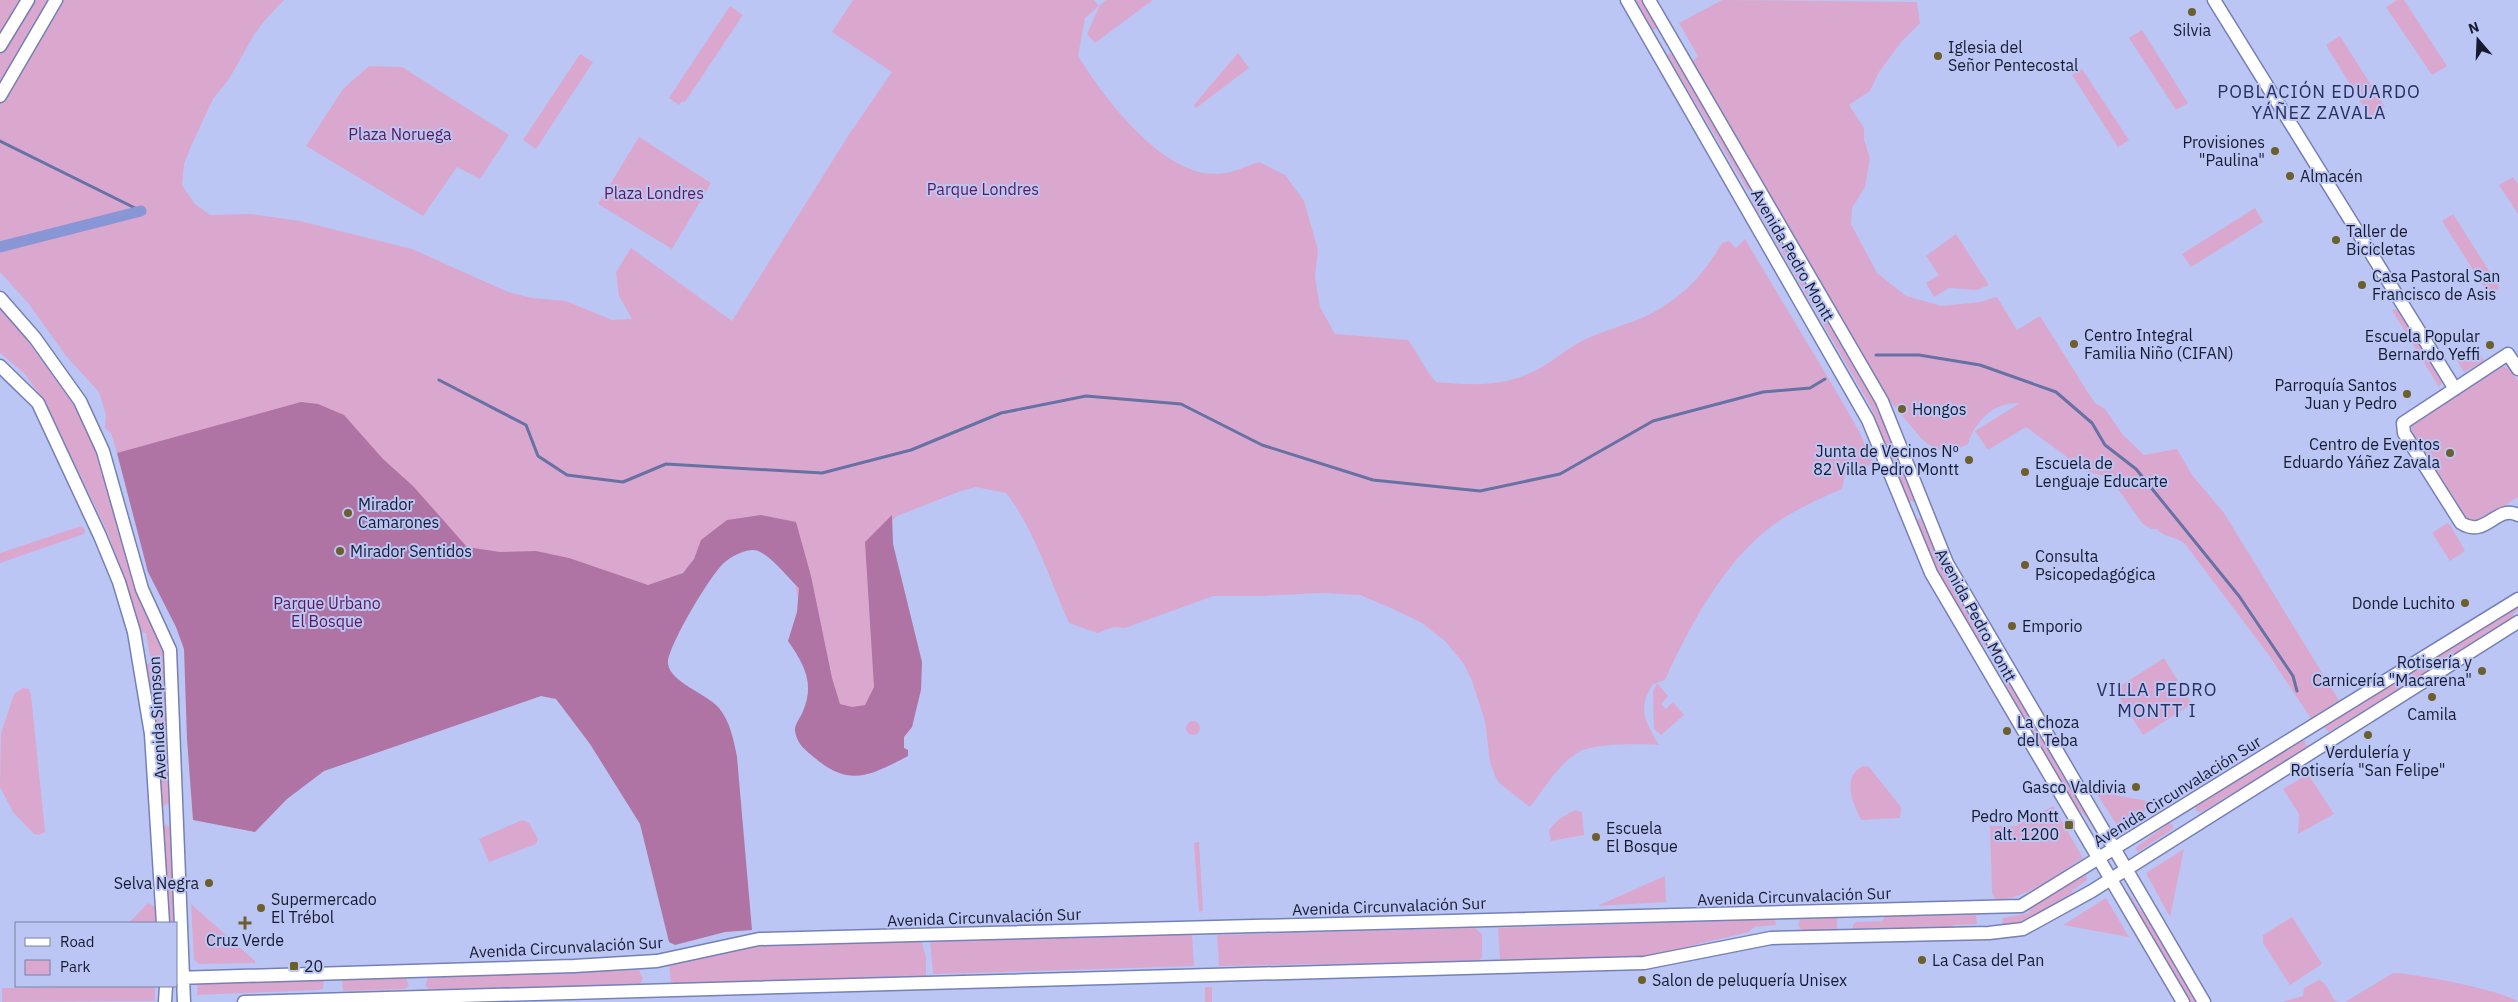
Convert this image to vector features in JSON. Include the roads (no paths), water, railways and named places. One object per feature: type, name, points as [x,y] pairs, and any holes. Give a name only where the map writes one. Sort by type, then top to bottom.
[{"type":"main road","points":[[0,46],[28,0]]},
{"type":"main road","points":[[0,96],[56,0]]},
{"type":"main road","name":"Avenida Pedro Montt","points":[[1627,0],[1868,420],[1931,574],[2183,1002]]},
{"type":"main road","name":"Avenida Pedro Montt","points":[[1649,0],[1760,188],[1882,401],[1947,563],[2204,1002]]},
{"type":"main road","points":[[2214,0],[2455,389]]},
{"type":"main road","name":"Avenida Simpson","points":[[0,298],[35,338],[80,401],[103,451],[142,589],[170,650],[180,977],[184,1002]]},
{"type":"main road","points":[[2518,369],[2508,354],[2403,423],[2404,434],[2462,523],[2470,529],[2480,528],[2505,513],[2512,512],[2518,515]]},
{"type":"main road","name":"Avenida Simpson","points":[[0,366],[38,403],[100,536],[119,582],[134,632],[151,734],[163,922]]},
{"type":"main road","name":"Avenida Circunvalación Sur","points":[[180,977],[564,966],[658,961],[759,939],[2021,906],[2518,599]]},
{"type":"main road","points":[[244,1002],[1644,963],[1772,938],[1989,933],[2023,929],[2110,879],[2518,622]]},
{"type":"main road","points":[[165,1002],[166,987]]},
{"type":"waterway","points":[[0,141],[141,211]]},
{"type":"waterway","points":[[0,247],[141,211]]},
{"type":"waterway","points":[[1876,355],[1919,355],[1980,365],[2056,392],[2092,423],[2105,445],[2136,469],[2239,596],[2293,676],[2297,691]]},
{"type":"waterway","points":[[439,380],[526,425],[538,456],[567,475],[623,482],[666,464],[822,473],[911,450],[1001,413],[1086,396],[1181,404],[1262,445],[1373,480],[1480,491],[1560,474],[1653,421],[1763,392],[1810,388],[1825,379]]},
{"type":"place","name":"Silvia","points":[[2192,12]]},
{"type":"place","name":"Iglesia del Señor Pentecostal","points":[[1938,56]]},
{"type":"place","name":"Provisiones \"Paulina\"","points":[[2275,151]]},
{"type":"place","name":"Almacén","points":[[2290,176]]},
{"type":"place","name":"Taller de Bicicletas","points":[[2336,240]]},
{"type":"place","name":"Casa Pastoral San Francisco de Asis","points":[[2362,285]]},
{"type":"place","name":"Centro Integral Familia Niño (CIFAN)","points":[[2074,344]]},
{"type":"place","name":"Escuela Popular Bernardo Yeffi","points":[[2490,345]]},
{"type":"place","name":"Parroquía Santos Juan y Pedro","points":[[2407,394]]},
{"type":"place","name":"Hongos","points":[[1902,409]]},
{"type":"place","name":"Centro de Eventos Eduardo Yáñez Zavala","points":[[2450,453]]},
{"type":"place","name":"Junta de Vecinos Nº 82 Villa Pedro Montt","points":[[1969,460]]},
{"type":"place","name":"Escuela de Lenguaje Educarte","points":[[2025,472]]},
{"type":"place","name":"Mirador Camarones","points":[[348,513]]},
{"type":"place","name":"Mirador Sentidos","points":[[340,551]]},
{"type":"place","name":"Consulta Psicopedagógica","points":[[2025,565]]},
{"type":"place","name":"Donde Luchito","points":[[2465,603]]},
{"type":"place","name":"Emporio","points":[[2012,626]]},
{"type":"place","name":"Rotisería y Carnicería \"Macarena\"","points":[[2482,671]]},
{"type":"place","name":"Camila","points":[[2432,697]]},
{"type":"place","name":"La choza del Teba","points":[[2007,731]]},
{"type":"place","name":"Verdulería y Rotisería \"San Felipe\"","points":[[2368,735]]},
{"type":"place","name":"Gasco Valdivia","points":[[2136,787]]},
{"type":"place","name":"Pedro Montt alt. 1200","points":[[2069,825]]},
{"type":"place","name":"Escuela El Bosque","points":[[1596,837]]},
{"type":"place","name":"Selva Negra","points":[[209,883]]},
{"type":"place","name":"Supermercado El Trébol","points":[[261,908]]},
{"type":"place","name":"Cruz Verde","points":[[245,923]]},
{"type":"place","name":"La Casa del Pan","points":[[1922,960]]},
{"type":"place","name":"20","points":[[294,966]]},
{"type":"place","name":"Salon de peluquería Unisex","points":[[1642,980]]},
{"type":"district","name":"POBLACIÓN EDUARDO YÁÑEZ ZAVALA","points":[[2319,101]]},
{"type":"district","name":"VILLA PEDRO MONTT I","points":[[2157,700]]},
{"type":"park label","name":"Plaza Noruega","points":[[400,134]]},
{"type":"park label","name":"Parque Londres","points":[[983,189]]},
{"type":"park label","name":"Plaza Londres","points":[[654,193]]},
{"type":"park label","name":"Parque Urbano El Bosque","points":[[327,612]]}]
